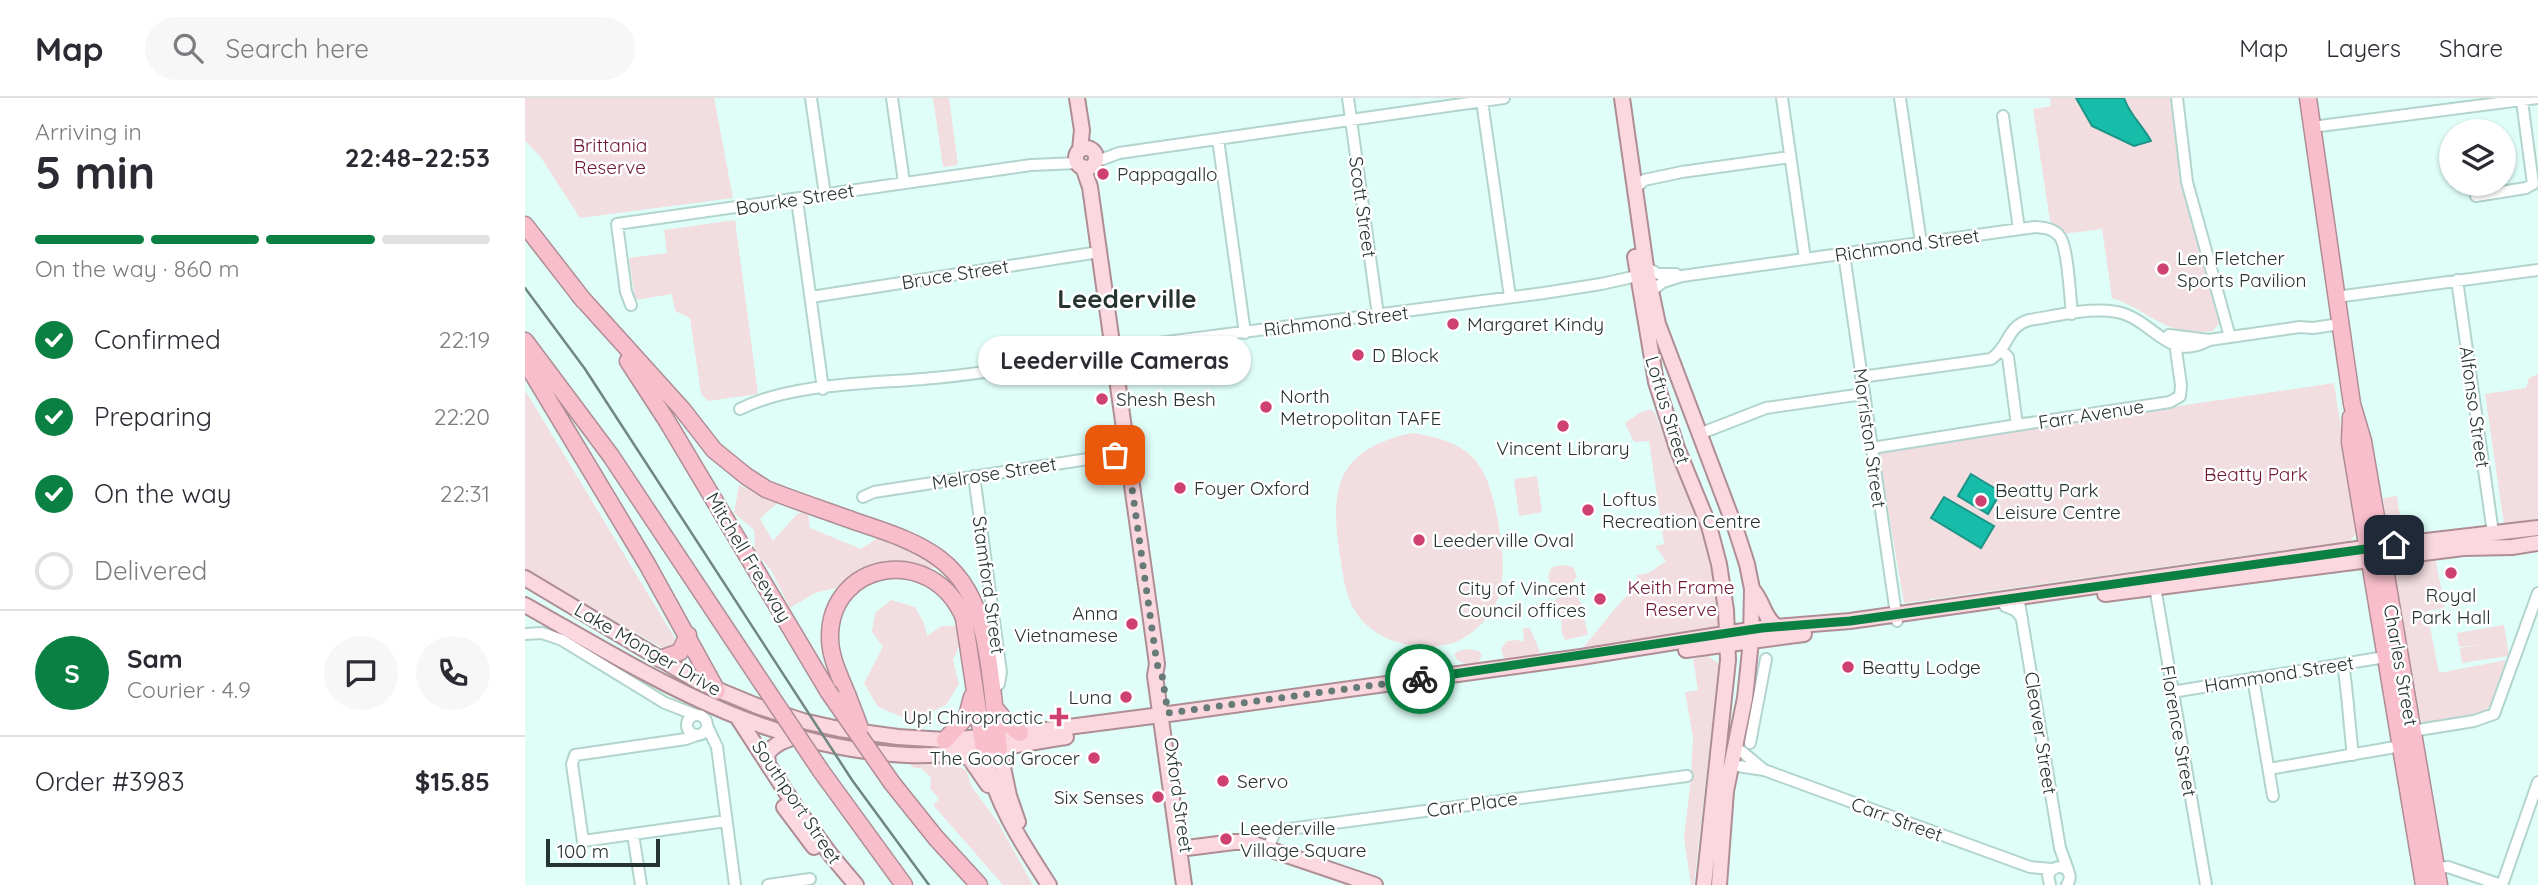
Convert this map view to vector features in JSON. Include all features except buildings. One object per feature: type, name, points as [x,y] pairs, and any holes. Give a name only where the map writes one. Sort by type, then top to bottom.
[{"type":"highway","name":"Charles Street","points":[[2308,98],[2352,404],[2350,442],[2412,731],[2439,885]]},
{"type":"highway","name":"Mitchell Freeway","points":[[525,225],[633,369],[667,421],[828,691],[867,750],[936,838],[979,885]]},
{"type":"highway","points":[[579,295],[681,408],[714,450],[732,465],[766,489],[911,541],[945,562],[962,583],[977,611],[995,691],[1008,724],[1020,738]]},
{"type":"highway","points":[[525,341],[564,390],[821,771],[904,885]]},
{"type":"highway","points":[[525,361],[731,712]]},
{"type":"highway","name":"Charles Street","points":[[2375,553],[2385,657],[2424,885]]},
{"type":"highway","points":[[867,750],[830,643],[835,611],[852,586],[873,575],[897,569],[922,573],[943,586],[959,606],[964,618],[973,688],[990,743]]},
{"type":"highway","points":[[660,659],[680,652],[688,635]]},
{"type":"highway","points":[[945,740],[970,710],[973,688]]},
{"type":"highway","points":[[990,743],[995,691]]},
{"type":"main road","points":[[1077,98],[1087,158]]},
{"type":"main road","name":"Loftus Street","points":[[1613,98],[1644,272]]},
{"type":"main road","name":"Loftus Street","points":[[1622,98],[1658,391],[1714,546],[1724,589],[1728,639],[1704,885]]},
{"type":"main road","name":"Oxford Street","points":[[1087,158],[1157,664],[1155,676],[1168,718],[1184,885]]},
{"type":"main road","name":"Loftus Street","points":[[1646,292],[1743,550],[1752,589],[1751,700],[1742,744],[1731,765],[1726,791],[1719,885]]},
{"type":"main road","points":[[1751,635],[1776,626],[2016,606],[2493,533],[2534,538]]},
{"type":"main road","points":[[2375,553],[2512,547],[2534,538]]},
{"type":"main road","name":"Lake Monger Drive","points":[[525,578],[702,683],[731,712]]},
{"type":"main road","points":[[1752,589],[1760,598],[1768,619],[1776,626]]},
{"type":"main road","name":"Lake Monger Drive","points":[[525,606],[648,676],[757,725],[795,737],[907,755],[958,753],[990,743]]},
{"type":"main road","points":[[990,743],[1652,654],[1751,635],[1896,618]]},
{"type":"main road","points":[[1168,718],[1728,639]]},
{"type":"main road","points":[[731,712],[757,706]]},
{"type":"main road","name":"Lake Monger Drive","points":[[731,712],[757,706],[839,729],[898,737],[990,743]]},
{"type":"main road","name":"Southport Street","points":[[731,712],[830,854],[856,885]]},
{"type":"main road","name":"Southport Street","points":[[731,712],[787,810],[845,885]]},
{"type":"main road","points":[[768,764],[767,754],[774,745],[795,737]]},
{"type":"main road","points":[[1005,780],[1007,765],[1020,738]]},
{"type":"main road","points":[[990,743],[1021,832],[1036,865]]},
{"type":"main road","points":[[990,743],[996,794]]},
{"type":"main road","points":[[958,753],[970,759],[996,794],[1016,835],[1049,885]]},
{"type":"main road","points":[[1182,846],[1234,836],[1249,836],[1322,861],[1333,869],[1375,885]]},
{"type":"main road","name":"Oxford Street","points":[[1182,846],[1191,885]]},
{"type":"street","points":[[811,98],[825,195]]},
{"type":"street","points":[[892,98],[904,182]]},
{"type":"street","name":"Scott Street","points":[[1348,98],[1378,316]]},
{"type":"street","name":"Bourke Street","points":[[631,305],[617,224],[1504,98]]},
{"type":"street","points":[[1782,98],[1805,259]]},
{"type":"street","points":[[1900,98],[1921,243]]},
{"type":"street","points":[[2177,98],[2187,182],[2230,337]]},
{"type":"street","points":[[2312,127],[2462,103],[2538,99]]},
{"type":"street","points":[[1482,101],[1510,297]]},
{"type":"street","points":[[2516,190],[2533,184],[2522,101]]},
{"type":"street","points":[[2003,116],[2019,229]]},
{"type":"street","points":[[1218,139],[1245,332]]},
{"type":"street","points":[[1635,189],[1644,180],[1682,172],[1790,157]]},
{"type":"street","points":[[797,200],[823,389]]},
{"type":"street","name":"Richmond Street","points":[[1601,284],[1631,285],[1646,292],[1663,282],[1682,276],[2019,229],[2049,228],[2059,235],[2064,246],[2072,314]]},
{"type":"street","name":"Bruce Street","points":[[811,297],[1099,252]]},
{"type":"street","name":"Morriston Street","points":[[1844,254],[1896,618]]},
{"type":"street","points":[[2336,297],[2538,270]]},
{"type":"street","name":"Richmond Street","points":[[740,410],[763,398],[878,381],[934,378],[1112,349],[1366,315],[1378,316],[1601,284],[1644,272],[1682,276]]},
{"type":"street","name":"Alfonso Street","points":[[2457,280],[2493,533]]},
{"type":"street","points":[[1861,377],[1991,359],[2003,351],[2017,323],[2104,310],[2130,316],[2156,333],[2193,346],[2209,340],[2300,327],[2313,321],[2340,320]]},
{"type":"street","name":"Farr Avenue","points":[[2003,351],[2007,356],[2017,425],[2170,402],[2180,396],[2181,385],[2175,341]]},
{"type":"street","points":[[1699,434],[1766,408],[1863,394]]},
{"type":"street","points":[[1872,448],[2017,425]]},
{"type":"street","name":"Melrose Street","points":[[863,497],[874,492],[1127,453]]},
{"type":"street","name":"Stamford Street","points":[[974,476],[995,691]]},
{"type":"street","name":"Florence Street","points":[[2154,583],[2206,885]]},
{"type":"street","points":[[2412,731],[2487,719],[2494,714],[2538,593]]},
{"type":"street","name":"Cleaver Street","points":[[2016,606],[2060,848],[2068,876]]},
{"type":"street","points":[[525,634],[542,633],[562,640],[665,702],[696,715],[690,718],[696,730]]},
{"type":"street","name":"Hammond Street","points":[[2172,692],[2385,657]]},
{"type":"street","name":"Loftus Street","points":[[1751,700],[1766,659]]},
{"type":"street","points":[[2343,664],[2354,755]]},
{"type":"street","points":[[2253,678],[2273,796]]},
{"type":"street","points":[[665,702],[717,747],[735,885]]},
{"type":"street","points":[[696,730],[669,741],[575,755],[572,764],[583,841],[726,821]]},
{"type":"street","name":"Carr Street","points":[[1742,744],[1764,770]]},
{"type":"street","points":[[2269,769],[2401,746]]},
{"type":"street","name":"Carr Street","points":[[1731,765],[1764,770],[2030,867],[2035,873],[2051,875]]},
{"type":"street","name":"Carr Place","points":[[1269,844],[1275,832],[1282,830],[1687,776]]},
{"type":"street","points":[[2436,868],[2448,867],[2501,885],[2538,782]]},
{"type":"street","points":[[633,834],[641,885]]},
{"type":"street","points":[[2051,875],[2060,848]]},
{"type":"street","points":[[2051,875],[2061,866],[2068,876],[2081,884]]},
{"type":"street","points":[[768,885],[810,879]]},
{"type":"green space","name":"Brittania Reserve","points":[[525,98],[714,98],[733,198],[580,218],[540,156],[525,141]]},
{"type":"green space","points":[[933,98],[949,98],[958,165],[943,167]]},
{"type":"green space","points":[[2050,98],[2170,98],[2180,179],[2219,323],[2213,331],[2183,331],[2170,327],[2112,298],[2102,229],[2063,234],[2050,221],[2033,109],[2051,106]]},
{"type":"green space","points":[[735,220],[758,394],[708,401],[701,394],[690,318],[675,311],[672,294],[635,300],[629,258],[667,253],[664,230]]},
{"type":"green space","points":[[2538,374],[2538,519],[2504,524],[2485,394],[2526,388],[2529,378]]},
{"type":"green space","name":"Beatty Park","points":[[2334,383],[2357,532],[2350,541],[1904,603],[1878,451]]},
{"type":"green space","points":[[525,390],[677,642],[666,650],[525,569]]},
{"type":"green space","name":"Keith Frame Reserve","points":[[1651,409],[1678,465],[1707,543],[1720,597],[1719,618],[1713,631],[1578,654],[1623,599],[1636,589],[1637,575],[1649,573],[1666,561],[1655,546],[1664,544],[1649,441],[1634,442],[1625,423]]},
{"type":"green space","name":"Leederville Oval","points":[[1412,433],[1451,443],[1476,461],[1490,488],[1499,527],[1503,561],[1496,603],[1481,624],[1468,636],[1439,646],[1423,647],[1393,641],[1367,626],[1350,601],[1339,549],[1336,505],[1345,472],[1370,448]]},
{"type":"green space","points":[[1537,476],[1542,512],[1519,516],[1514,479]]},
{"type":"green space","points":[[739,485],[778,502],[760,519],[773,541],[798,513],[808,513],[810,528],[861,549],[879,537],[917,550],[942,567],[929,568],[894,561],[862,569],[836,588],[815,593],[790,608],[771,570],[755,552],[754,530],[734,513]]},
{"type":"green space","points":[[2397,496],[2403,537],[2388,534],[2383,498]]},
{"type":"green space","points":[[2435,557],[2445,608],[2427,611],[2439,673],[2506,660],[2492,702],[2480,716],[2422,725],[2393,571],[2396,565]]},
{"type":"green space","points":[[1552,567],[1573,567],[1577,576],[1572,591],[1581,603],[1588,635],[1565,640],[1560,606],[1555,604],[1555,599],[1566,596],[1562,590],[1555,589],[1548,576]]},
{"type":"green space","points":[[891,600],[915,607],[924,623],[927,636],[942,626],[956,626],[959,647],[953,660],[959,684],[946,705],[912,721],[878,707],[864,683],[883,647],[872,632],[875,613]]},
{"type":"green space","points":[[2504,625],[2509,656],[2462,663],[2460,648],[2484,644],[2459,647],[2457,633]]},
{"type":"green space","points":[[1523,628],[1530,628],[1540,652],[1519,659],[1504,658],[1501,649],[1507,641],[1524,642]]},
{"type":"green space","points":[[1458,651],[1479,651],[1482,655],[1477,665],[1461,662],[1454,655]]},
{"type":"green space","points":[[1401,656],[1432,657],[1432,662],[1403,670]]},
{"type":"green space","points":[[1708,656],[1719,664],[1694,885],[1691,885],[1684,838],[1693,738],[1685,692],[1698,690],[1693,659]]},
{"type":"green space","points":[[948,762],[966,770],[972,787],[997,821],[1033,885],[1003,885],[933,805],[939,799],[930,789],[931,778],[922,769],[910,764]]},
{"type":"shaded area","points":[[2076,98],[2124,98],[2151,141],[2134,146],[2092,126]]},
{"type":"shaded area","points":[[1971,474],[2001,492],[1988,514],[1958,496]]},
{"type":"shaded area","points":[[1944,497],[1994,526],[1981,548],[1931,518]]},
{"type":"railway","points":[[525,288],[585,369],[852,780],[929,885]]},
{"type":"way so far","points":[[1115,455],[1127,453],[1157,664],[1162,675],[1168,713],[1420,679]]},
{"type":"place","name":"Pappagallo","points":[[1103,174]]},
{"type":"place","name":"Len Fletcher Sports Pavilion","points":[[2163,269]]},
{"type":"place","name":"Margaret Kindy","points":[[1453,324]]},
{"type":"place","name":"D Block","points":[[1358,355]]},
{"type":"place","name":"Shesh Besh","points":[[1102,399]]},
{"type":"place","name":"North Metropolitan TAFE","points":[[1266,407]]},
{"type":"place","name":"Vincent Library","points":[[1563,426]]},
{"type":"place","name":"Leederville Cameras","points":[[1115,455]]},
{"type":"place","name":"Foyer Oxford","points":[[1180,488]]},
{"type":"place","name":"Beatty Park Leisure Centre","points":[[1981,501]]},
{"type":"place","name":"Loftus Recreation Centre","points":[[1588,510]]},
{"type":"place","name":"Leederville Oval","points":[[1419,540]]},
{"type":"place","name":"Royal Park Hall","points":[[2451,573]]},
{"type":"place","name":"City of Vincent Council offices","points":[[1600,599]]},
{"type":"place","name":"Anna Vietnamese","points":[[1132,624]]},
{"type":"place","name":"Beatty Lodge","points":[[1848,667]]},
{"type":"place","name":"Luna","points":[[1126,697]]},
{"type":"place","name":"Up! Chiropractic","points":[[1059,717]]},
{"type":"place","name":"The Good Grocer","points":[[1094,758]]},
{"type":"place","name":"Servo","points":[[1223,781]]},
{"type":"place","name":"Six Senses","points":[[1158,797]]},
{"type":"place","name":"Leederville Village Square","points":[[1226,839]]},
{"type":"district","name":"Leederville","points":[[1127,298]]},
{"type":"route","points":[[1420,679],[1762,628],[1850,621],[2394,545]]}]
